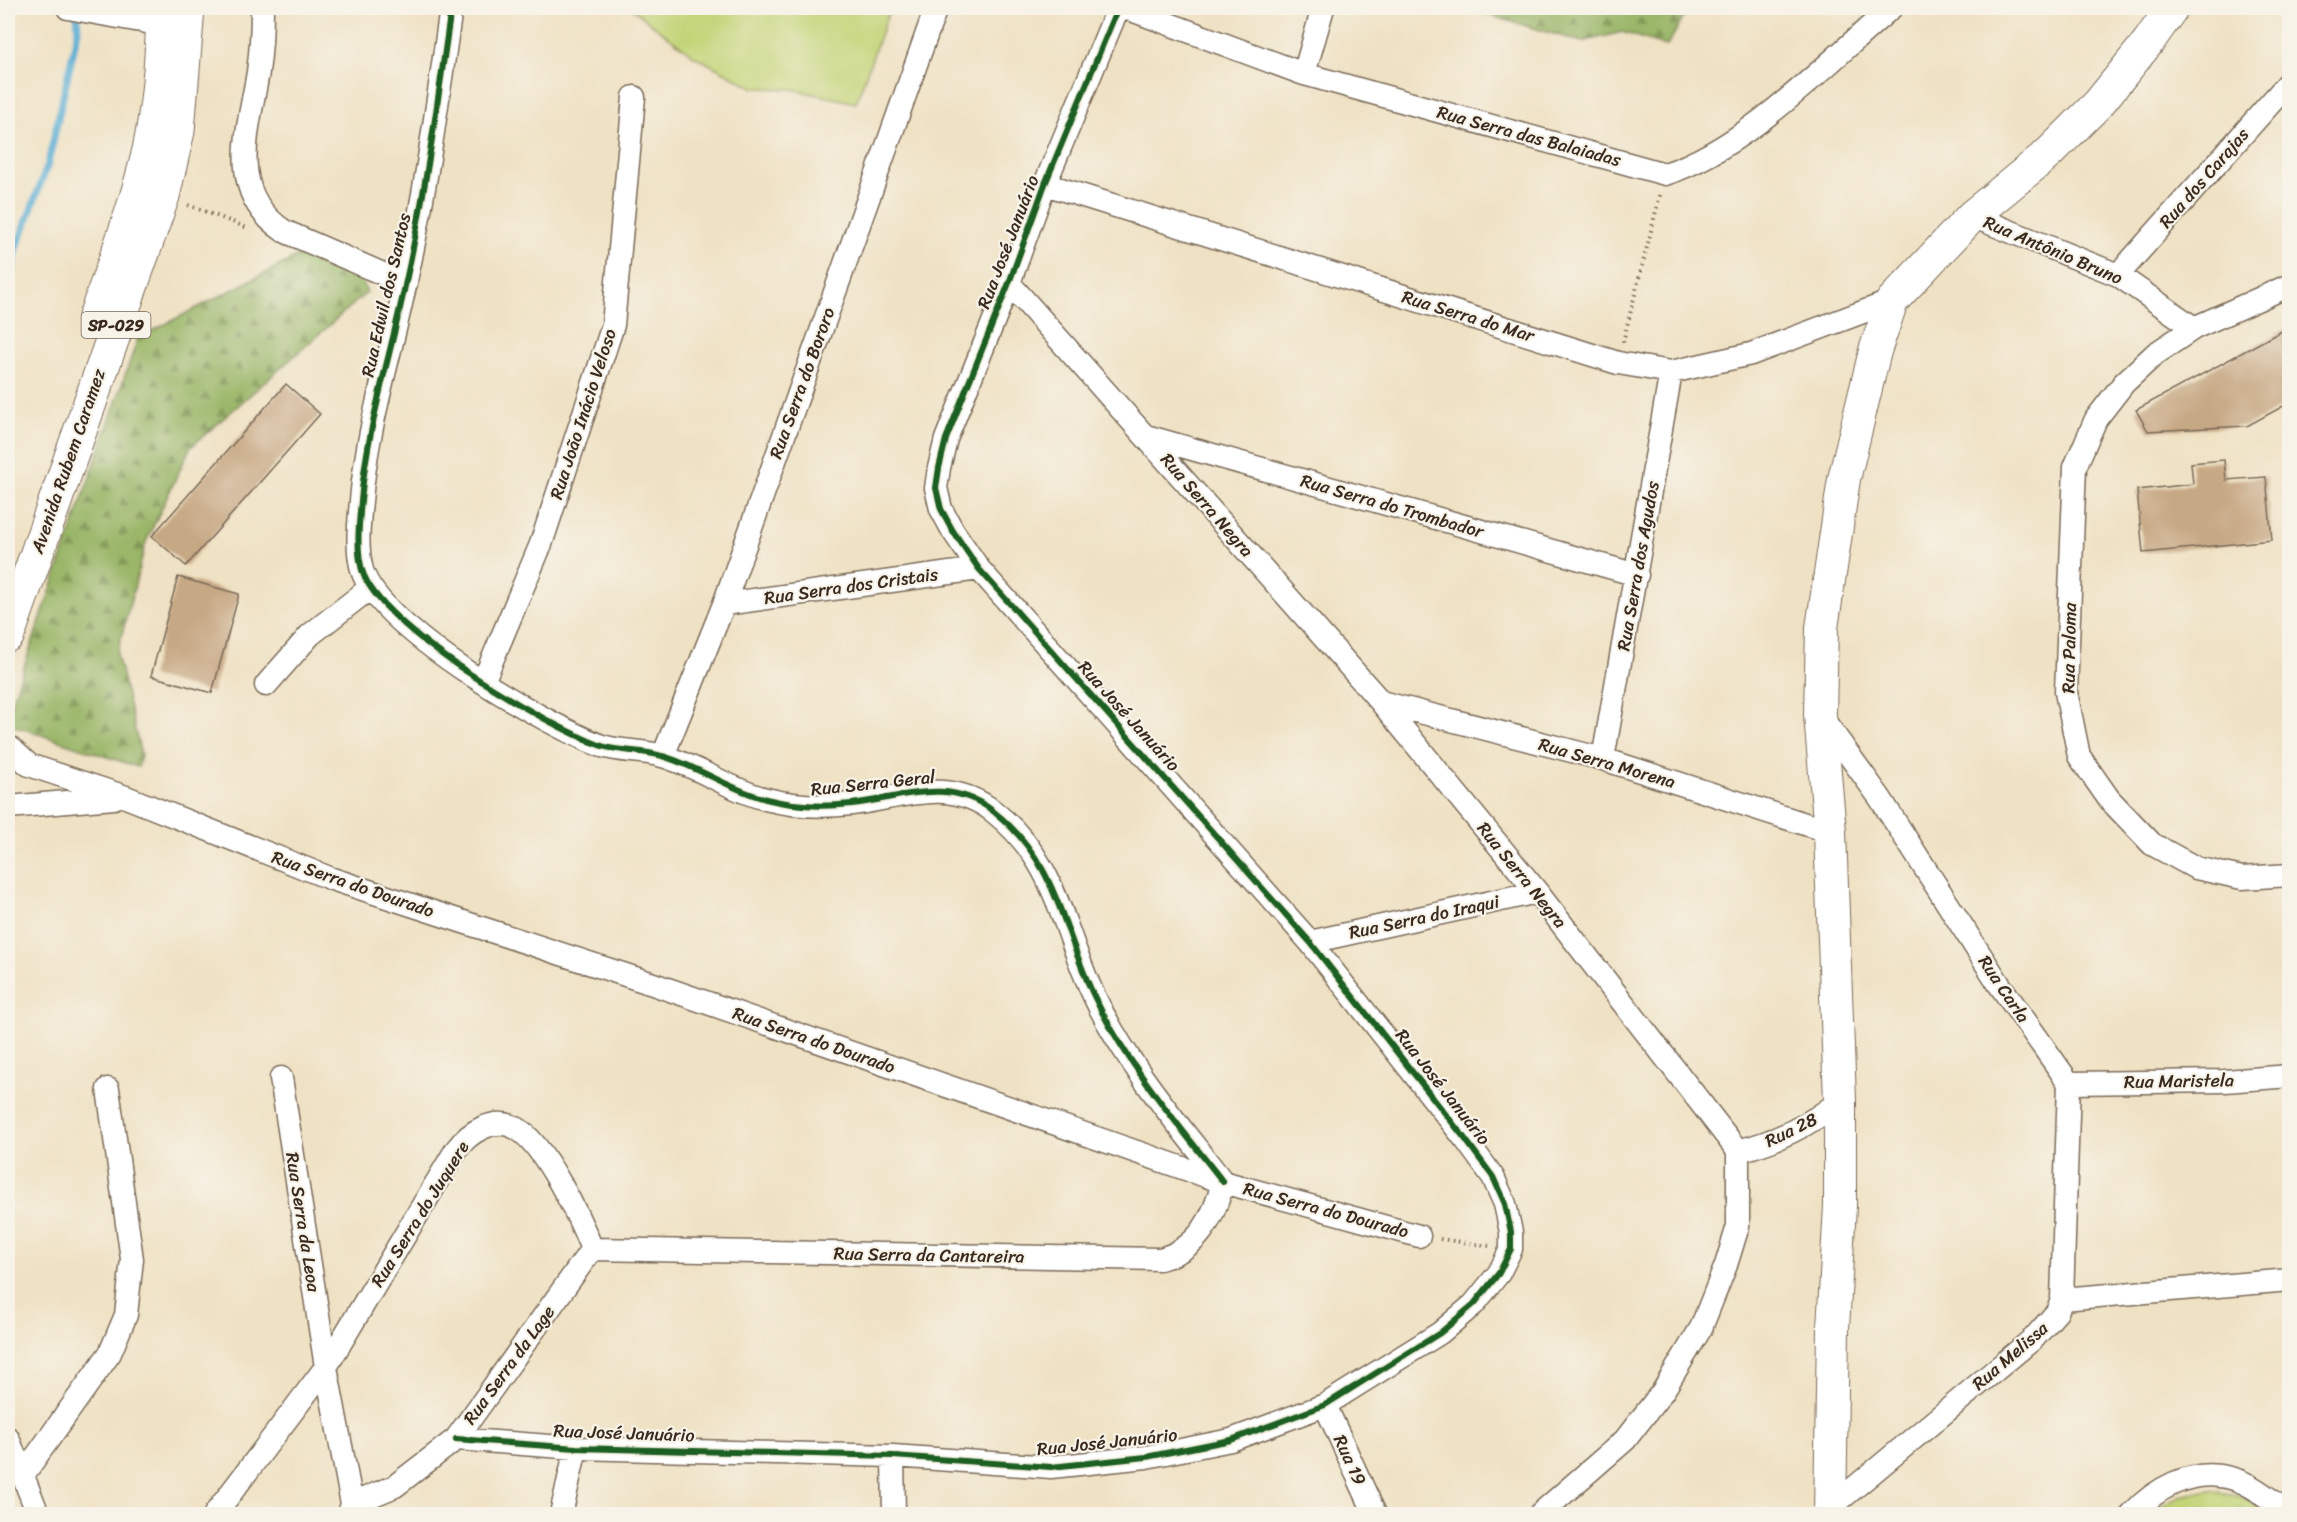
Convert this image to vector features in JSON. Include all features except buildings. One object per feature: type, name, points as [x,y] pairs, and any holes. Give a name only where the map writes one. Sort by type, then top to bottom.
[{"type":"highway","name":"Avenida Rubem Caramez","points":[[8,635],[163,196],[178,131],[171,13]]},
{"type":"highway","name":"Avenida Rubem Caramez","points":[[8,567],[133,205],[148,151],[171,13]]},
{"type":"street","points":[[68,8],[106,15],[171,13]]},
{"type":"street","points":[[262,8],[258,70],[244,145],[246,174],[256,204],[267,220],[284,231],[406,284]]},
{"type":"street","name":"Rua Edwil dos Santos","points":[[370,588],[362,568],[359,542],[364,461],[406,284],[435,132],[451,8]]},
{"type":"street","name":"Rua Serra do Bororo","points":[[663,756],[724,604],[936,8]]},
{"type":"street","name":"Rua José Januário","points":[[456,1439],[576,1448],[893,1456],[1051,1467],[1146,1456],[1231,1440],[1325,1405],[1440,1333],[1474,1304],[1499,1273],[1511,1249],[1511,1232],[1505,1204],[1493,1177],[1466,1140],[1310,942],[979,569],[941,509],[936,488],[946,439],[1009,283],[1045,184],[1118,8]]},
{"type":"street","points":[[1304,74],[1323,8]]},
{"type":"street","points":[[1665,174],[1693,165],[1727,146],[1891,8]]},
{"type":"street","points":[[1830,1511],[1833,1328],[1840,1206],[1840,1101],[1830,832],[1820,715],[1822,628],[1844,479],[1875,351],[1892,301],[1972,216],[2049,153],[2099,103],[2149,41],[2172,8]]},
{"type":"street","name":"Rua Serra das Balaiadas","points":[[1139,10],[1304,74],[1665,174]]},
{"type":"street","name":"Rua dos Carajas","points":[[2118,274],[2289,81]]},
{"type":"street","name":"Rua João Inácio Veloso","points":[[483,682],[541,544],[613,325],[634,97]]},
{"type":"street","name":"Rua Serra do Mar","points":[[1045,184],[1618,363],[1671,372],[1751,354],[1892,301]]},
{"type":"street","name":"Rua Antônio Bruno","points":[[1972,216],[2118,274],[2194,328]]},
{"type":"street","name":"Rua Serra Negra","points":[[1009,283],[1381,702],[1538,892],[1738,1151]]},
{"type":"street","points":[[2194,328],[2289,285]]},
{"type":"street","name":"Rua Paloma","points":[[2194,328],[2155,354],[2124,383],[2096,419],[2075,467],[2067,692],[2079,756],[2109,799],[2152,844],[2196,868],[2242,878],[2289,875]]},
{"type":"street","name":"Rua Serra dos Agudos","points":[[1603,759],[1671,372]]},
{"type":"street","name":"Rua Serra do Trombador","points":[[1146,436],[1637,575]]},
{"type":"street","name":"Rua Serra dos Cristais","points":[[724,604],[979,569]]},
{"type":"street","points":[[266,685],[310,635],[370,588]]},
{"type":"street","name":"Rua Serra Geral","points":[[370,588],[407,627],[483,682],[536,714],[604,747],[663,756],[765,799],[814,806],[854,803],[932,789],[952,791],[993,811],[1042,865],[1059,899],[1094,997],[1119,1041],[1223,1182]]},
{"type":"street","name":"Rua Serra Morena","points":[[1381,702],[1603,759],[1830,832]]},
{"type":"street","name":"Rua Carla","points":[[1820,715],[1880,798],[1999,984],[2068,1083]]},
{"type":"street","name":"Rua Serra do Dourado","points":[[8,746],[29,765],[126,797],[332,879],[664,988],[1223,1182],[1419,1236]]},
{"type":"street","points":[[43,804],[47,772]]},
{"type":"street","name":"Rua Serra do Dourado","points":[[8,807],[126,797]]},
{"type":"street","name":"Rua Serra do Iraqui","points":[[1310,942],[1538,892]]},
{"type":"street","name":"Rua Maristela","points":[[2068,1083],[2225,1081],[2289,1076]]},
{"type":"street","name":"Rua Serra da Leoa","points":[[281,1078],[326,1367],[351,1509]]},
{"type":"street","points":[[2068,1083],[2062,1299],[2289,1280]]},
{"type":"street","points":[[23,1475],[110,1353],[126,1315],[132,1258],[108,1089]]},
{"type":"street","name":"Rua 28","points":[[1738,1151],[1769,1143],[1796,1131],[1840,1101]]},
{"type":"street","name":"Rua Serra do Juquere","points":[[215,1515],[326,1367],[456,1150],[465,1138],[476,1130],[506,1124],[517,1128],[530,1138],[568,1196],[592,1249]]},
{"type":"street","points":[[1540,1515],[1625,1440],[1664,1391],[1701,1328],[1738,1226],[1740,1194],[1738,1151]]},
{"type":"street","name":"Rua Serra da Cantareira","points":[[592,1249],[1160,1259],[1188,1247],[1200,1234],[1210,1220],[1223,1182]]},
{"type":"street","name":"Rua Serra da Lage","points":[[351,1509],[395,1486],[456,1439],[592,1249]]},
{"type":"street","name":"Rua Melissa","points":[[1830,1511],[2034,1338],[2057,1312],[2062,1299]]},
{"type":"street","name":"Rua 19","points":[[1325,1405],[1375,1515]]},
{"type":"street","points":[[8,1438],[38,1515]]},
{"type":"street","points":[[561,1515],[576,1448]]},
{"type":"street","points":[[893,1456],[894,1515]]},
{"type":"street","points":[[2132,1515],[2166,1485],[2199,1476],[2226,1477],[2254,1488],[2289,1514]]},
{"type":"path","points":[[1618,363],[1665,174]]},
{"type":"path","points":[[163,196],[252,229]]},
{"type":"green space","points":[[631,8],[890,8],[856,103],[791,89],[754,88],[694,56]]},
{"type":"green space","points":[[1464,8],[1689,8],[1667,46],[1622,32],[1582,42]]},
{"type":"green space","points":[[306,252],[353,266],[367,292],[190,448],[146,542],[117,654],[141,755],[138,767],[8,724],[8,713],[138,338]]},
{"type":"green space","points":[[2210,1490],[2241,1496],[2267,1514],[2149,1514],[2179,1496]]},
{"type":"waterway","points":[[8,291],[17,247],[48,164],[78,30],[77,13]]},
{"type":"cycle path","points":[[451,8],[420,213],[368,445],[364,473],[359,553],[362,570],[375,593],[399,619],[430,646],[467,672],[543,718],[602,746],[675,760],[753,795],[787,803],[841,805],[907,794],[942,792],[959,794],[976,800],[993,811],[1015,831],[1032,852],[1045,875],[1095,998],[1122,1047],[1154,1093],[1223,1182]]},
{"type":"cycle path","points":[[456,1439],[576,1448],[893,1456],[1051,1467],[1146,1457],[1231,1440],[1325,1405],[1440,1333],[1474,1304],[1499,1273],[1511,1249],[1511,1232],[1505,1204],[1493,1177],[1466,1140],[1310,942],[979,569],[941,509],[936,488],[946,439],[1009,283],[1045,184],[1118,8]]}]
